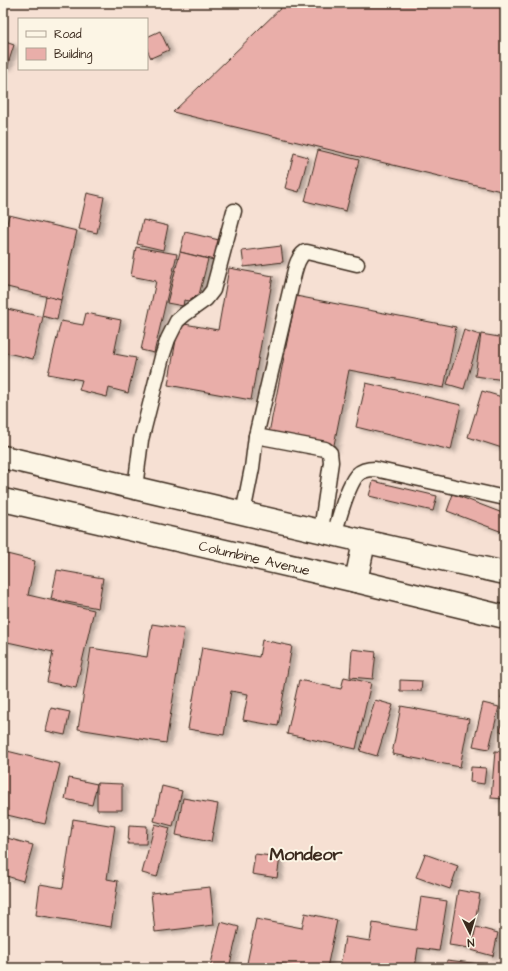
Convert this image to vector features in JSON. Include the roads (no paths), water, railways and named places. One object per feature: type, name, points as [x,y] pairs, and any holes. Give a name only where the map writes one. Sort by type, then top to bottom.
[{"type":"main road","points":[[3,457],[364,542],[505,573]]},
{"type":"main road","name":"Columbine Avenue","points":[[3,500],[356,581],[505,617]]},
{"type":"main road","points":[[356,581],[364,542]]},
{"type":"lane","points":[[135,488],[141,440],[168,339],[177,321],[206,299],[213,290],[234,211]]},
{"type":"lane","points":[[243,513],[252,468],[256,436],[298,261],[302,254],[307,252],[357,264]]},
{"type":"lane","points":[[256,436],[325,449],[330,453],[331,462],[328,533]]},
{"type":"lane","points":[[328,533],[348,491],[358,474],[367,469],[374,468],[505,498]]},
{"type":"district","name":"Mondeor","points":[[306,854]]}]
